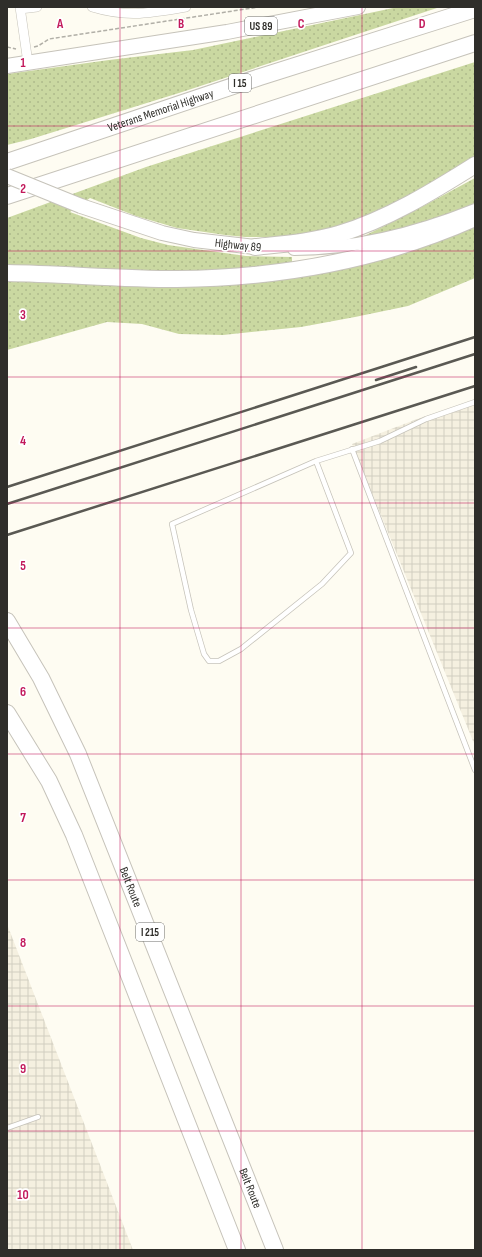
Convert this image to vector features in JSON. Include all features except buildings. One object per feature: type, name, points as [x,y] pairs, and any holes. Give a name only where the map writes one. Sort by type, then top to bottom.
[{"type":"highway","name":"Veterans Memorial Highway","points":[[7,162],[260,77],[475,9]]},
{"type":"highway","points":[[7,196],[475,44]]},
{"type":"highway","points":[[255,247],[309,241],[339,234],[370,223],[409,204],[475,165]]},
{"type":"highway","points":[[7,273],[175,279],[223,278],[271,273],[370,255],[428,238],[475,218]]},
{"type":"highway","name":"Belt Route","points":[[7,621],[41,678],[78,754],[275,1250]]},
{"type":"highway","points":[[7,713],[49,781],[74,835],[237,1250]]},
{"type":"main road","name":"US 89","points":[[7,66],[234,31],[358,7]]},
{"type":"main road","name":"Highway 89","points":[[7,176],[81,206],[162,233],[194,240],[278,249],[300,249],[360,243],[424,228],[475,210]]},
{"type":"street","points":[[28,63],[20,8],[37,7]]},
{"type":"street","points":[[92,7],[111,12],[133,15],[186,7]]},
{"type":"lane","points":[[316,461],[350,553],[322,584],[241,649],[219,661],[210,661],[204,654],[191,610],[172,524],[316,461],[380,441],[426,419],[475,402]]},
{"type":"lane","points":[[352,449],[475,769]]},
{"type":"lane","points":[[7,1128],[38,1117]]},
{"type":"path","points":[[38,46],[49,39],[259,7]]},
{"type":"path","points":[[7,47],[17,49]]},
{"type":"shaded area","points":[[475,401],[475,746],[352,444],[417,419]]},
{"type":"shaded area","points":[[7,924],[133,1250],[7,1250]]},
{"type":"green space","points":[[398,7],[440,7],[179,93],[31,139],[7,145],[7,74],[193,50]]},
{"type":"green space","points":[[475,62],[475,159],[412,197],[346,226],[295,237],[245,237],[177,228],[136,216],[90,198],[70,212],[141,238],[168,245],[246,256],[292,257],[292,263],[203,272],[7,267],[7,218],[146,167]]},
{"type":"green space","points":[[475,178],[475,203],[420,224],[391,232],[362,237],[416,210]]},
{"type":"green space","points":[[475,225],[475,278],[408,306],[301,327],[223,335],[179,334],[142,324],[107,322],[7,350],[7,280],[347,268],[397,255]]},
{"type":"railway","points":[[7,487],[475,337]]},
{"type":"railway","points":[[7,504],[475,354]]},
{"type":"railway","points":[[376,380],[416,367]]},
{"type":"railway","points":[[7,535],[475,386]]}]
